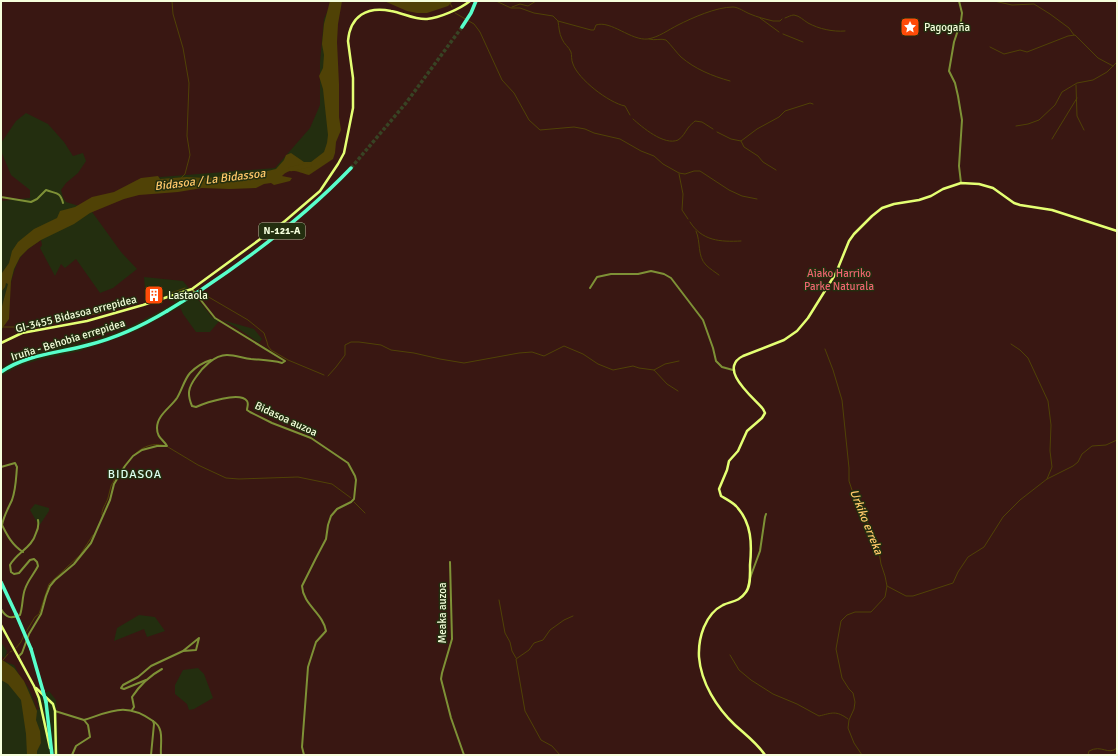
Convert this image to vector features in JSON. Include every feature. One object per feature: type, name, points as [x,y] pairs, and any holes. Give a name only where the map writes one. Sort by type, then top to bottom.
[{"type":"highway","points":[[463,25],[476,1]]},
{"type":"highway","name":"Iruña - Behobia errepidea","points":[[1,372],[14,364],[31,358],[88,345],[111,338],[142,325],[167,312],[246,259],[294,222],[351,168]]},
{"type":"highway","points":[[1,582],[30,649],[46,702],[51,755]]},
{"type":"street","name":"GI-3455 Bidasoa errepidea","points":[[1,343],[22,333],[87,321],[192,289],[285,221],[320,191],[338,164],[344,153],[347,142],[353,108],[353,78],[348,41],[350,29],[355,20],[367,11],[377,10],[391,11],[427,19],[450,12],[470,1]]},
{"type":"street","points":[[959,1],[962,14],[954,42],[949,71],[955,83],[962,120],[959,166],[961,183]]},
{"type":"street","points":[[750,580],[752,544],[749,527],[735,505],[721,496],[719,490],[729,461],[738,451],[747,431],[762,418],[765,413],[736,380],[733,370],[734,365],[740,357],[784,340],[802,326],[836,273],[854,234],[872,216],[882,208],[894,204],[919,200],[961,183],[971,183],[987,185],[1020,205],[1052,210],[1117,231]]},
{"type":"street","points":[[1,197],[31,202],[37,199],[46,190],[59,193],[62,197],[63,203]]},
{"type":"street","points":[[590,288],[597,277],[611,274],[638,274],[651,271],[664,274],[671,278],[702,320],[713,348],[716,361],[722,367],[733,370]]},
{"type":"street","points":[[18,657],[22,653],[29,634],[41,614],[50,586],[74,564],[91,543],[110,500],[114,484],[132,456],[142,450],[157,446],[167,446],[160,439],[157,427],[166,409],[179,395],[187,377],[211,360],[227,355],[282,363],[286,361],[215,318],[192,289]]},
{"type":"street","name":"Bidasoa auzoa","points":[[211,360],[201,370],[190,385],[188,398],[192,406],[196,407],[228,398],[243,398],[247,401],[247,410],[250,412],[279,426],[311,438],[348,463],[356,480],[354,499],[337,509],[331,516],[326,539],[302,586],[306,600],[321,618],[326,631],[316,642],[308,667],[302,747],[304,755]]},
{"type":"street","points":[[1,468],[15,463],[18,467],[16,485],[12,499],[4,515],[2,525],[11,541],[23,552]]},
{"type":"street","points":[[765,755],[755,742],[734,725],[713,699],[705,681],[699,657],[699,645],[703,630],[713,612],[724,604],[734,602],[741,598],[746,592],[760,551],[766,514]]},
{"type":"street","points":[[1,609],[5,616],[11,618],[20,615],[24,590],[38,566],[34,559],[30,560],[19,573],[14,574],[11,572],[10,565],[12,559],[23,552],[34,539],[39,524],[38,520]]},
{"type":"street","name":"Meaka auzoa","points":[[450,562],[451,642],[441,679],[451,718],[464,755]]},
{"type":"street","points":[[1,625],[39,698],[51,755]]},
{"type":"street","points":[[162,669],[146,680],[124,689],[121,688],[123,685],[138,677],[146,669],[183,651],[199,638],[196,650],[183,651]]},
{"type":"street","points":[[132,710],[134,706],[131,700],[132,697],[146,680]]},
{"type":"street","points":[[34,686],[53,704],[55,710],[56,755]]},
{"type":"street","points":[[39,698],[43,693]]},
{"type":"street","points":[[55,710],[84,720],[122,709],[132,710],[158,724],[160,728],[161,755]]},
{"type":"street","points":[[72,755],[76,746],[90,737],[88,726],[84,720]]},
{"type":"street","points":[[151,755],[151,744],[154,731],[153,721]]},
{"type":"green space","points":[[1,1],[332,1],[324,19],[320,62],[320,105],[310,128],[275,168],[148,178],[117,192],[79,206],[66,202],[61,190],[66,183],[78,173],[86,161],[83,153],[73,156],[64,142],[48,124],[26,113],[16,121],[1,143]]},
{"type":"green space","name":"Aiako Harriko Parke Naturala","points":[[336,1],[398,1],[419,6],[441,1],[1117,1],[1117,755],[59,755],[56,700],[49,691],[36,697],[39,709],[37,710],[29,689],[20,677],[14,665],[1,660],[1,656],[5,658],[7,651],[1,642],[1,376],[19,366],[38,360],[80,351],[138,330],[180,307],[183,314],[196,332],[210,332],[220,320],[212,317],[183,281],[144,277],[145,289],[151,300],[171,294],[175,303],[140,322],[112,334],[37,352],[1,368],[1,333],[4,325],[11,281],[20,258],[41,240],[42,245],[40,248],[55,276],[61,264],[65,268],[76,259],[100,293],[113,288],[137,269],[121,252],[90,209],[107,197],[294,170],[312,169],[330,151]],"holes":[[[222,320],[254,329],[262,339],[259,343],[236,327]],[[35,504],[49,508],[49,511],[39,526],[30,510]],[[139,615],[155,617],[165,631],[147,637],[144,629],[114,641],[117,628]],[[198,668],[204,674],[213,698],[194,709],[189,710],[187,704],[175,694],[175,685],[183,670]]]},
{"type":"green space","points":[[1,151],[11,175],[30,190],[30,198],[1,201]]},
{"type":"water","points":[[330,1],[342,1],[337,42],[339,117],[341,130],[336,142],[333,159],[309,175],[289,171],[282,176],[292,178],[290,181],[274,185],[271,183],[264,184],[256,188],[202,188],[178,192],[139,195],[124,199],[90,213],[74,224],[41,240],[20,257],[14,269],[11,281],[9,319],[1,330],[1,310],[8,284],[6,283],[1,292],[2,273],[9,263],[12,251],[18,242],[34,229],[57,218],[60,211],[75,207],[92,197],[114,192],[141,178],[158,176],[160,179],[186,177],[206,178],[259,173],[276,169],[284,160],[286,155],[291,153],[304,162],[311,162],[324,152],[328,135],[323,89],[319,76],[323,68],[324,55],[322,44],[324,24]]},
{"type":"water","points":[[384,1],[453,1],[448,6],[427,13],[417,13],[407,11]]},
{"type":"water","points":[[1,659],[14,668],[24,681],[37,711],[36,720],[40,731],[41,743],[37,751],[37,755],[27,755],[26,734],[21,700],[8,684],[1,680]]},
{"type":"waterway","points":[[172,1],[173,14],[183,48],[189,83],[187,136],[190,155],[185,174],[181,178]]},
{"type":"waterway","name":"Bidasoa / La Bidassoa","points":[[449,1],[452,7]]},
{"type":"waterway","points":[[496,1],[511,8],[520,8],[534,13],[553,16],[558,21],[561,37],[570,50],[572,61],[576,70],[595,90],[618,104],[625,106],[630,115]]},
{"type":"waterway","points":[[512,7],[520,4],[528,6],[536,1]]},
{"type":"waterway","points":[[994,1],[1012,5],[1034,4],[1069,28],[1074,35]]},
{"type":"waterway","points":[[558,21],[591,30],[594,30],[596,25],[608,25],[635,37],[648,39],[660,35],[697,16],[726,7],[737,8],[761,18],[773,21],[780,21],[782,19]]},
{"type":"waterway","points":[[455,13],[474,24],[480,32],[502,80],[514,93],[529,120],[540,130],[574,127],[620,139],[641,151],[654,156],[663,164],[679,173],[685,174],[700,171],[729,190],[742,196],[757,199]]},
{"type":"waterway","points":[[785,18],[794,15],[812,25],[821,28],[845,31]]},
{"type":"waterway","points":[[760,18],[779,32]]},
{"type":"waterway","points":[[783,34],[803,42]]},
{"type":"waterway","points":[[990,47],[1004,54],[1020,50],[1027,52],[1068,36],[1075,35],[1098,58],[1113,66]]},
{"type":"waterway","points":[[649,39],[666,40],[681,57],[698,69],[730,81]]},
{"type":"waterway","points":[[1016,126],[1039,120],[1055,105],[1062,92],[1077,83],[1093,80],[1107,72],[1117,62]]},
{"type":"waterway","points":[[1076,85],[1077,116],[1084,130]]},
{"type":"waterway","points":[[1052,139],[1077,98]]},
{"type":"waterway","points":[[717,132],[731,139],[741,141],[757,129],[779,117],[785,111],[810,103],[813,104]]},
{"type":"waterway","points":[[633,119],[654,135],[672,141],[680,139],[695,121],[702,122],[713,129]]},
{"type":"waterway","points":[[741,141],[744,147],[776,170]]},
{"type":"waterway","name":"Bidasoa / La Bidassoa","points":[[291,169],[309,165]]},
{"type":"waterway","points":[[679,174],[683,194],[682,210],[688,219]]},
{"type":"waterway","points":[[690,222],[706,237],[726,241],[741,241]]},
{"type":"waterway","points":[[696,231],[703,261],[719,275]]},
{"type":"waterway","points":[[171,293],[185,288]]},
{"type":"waterway","points":[[200,292],[248,320],[264,333],[268,346],[271,350],[288,360],[324,375]]},
{"type":"waterway","points":[[1,327],[18,327],[100,313]]},
{"type":"waterway","points":[[328,376],[345,355],[345,345],[351,342],[381,345],[391,350],[464,363],[519,353],[532,352],[544,356],[564,346],[583,354],[598,364],[613,370],[633,366],[654,370],[667,384],[678,391]]},
{"type":"waterway","points":[[1011,344],[1028,358],[1048,401],[1051,425],[1050,451],[1052,467],[1047,479]]},
{"type":"waterway","name":"Urkiko erreka","points":[[825,349],[842,400],[849,481],[853,493],[866,518],[872,537],[878,546],[887,586],[885,597],[871,612],[855,612],[847,615],[841,621],[836,649],[842,678],[853,693],[855,702],[848,728],[854,743],[862,755]]},
{"type":"waterway","points":[[654,370],[665,364],[679,361]]},
{"type":"waterway","points":[[887,586],[906,596],[913,596],[953,583],[968,557],[984,547],[1003,517],[1020,500],[1047,479],[1073,466],[1078,462],[1082,454],[1092,446],[1106,445],[1117,440]]},
{"type":"waterway","points":[[102,515],[111,486],[132,456],[143,448],[156,444],[163,445]]},
{"type":"waterway","points":[[168,447],[198,465],[226,478],[298,477],[332,484],[351,498]]},
{"type":"waterway","points":[[354,502],[365,513]]},
{"type":"waterway","points":[[26,632],[35,617],[39,614],[49,584],[80,555],[93,535]]},
{"type":"waterway","points":[[499,600],[505,633],[516,658]]},
{"type":"waterway","points":[[560,755],[552,746],[541,740],[525,711],[516,659],[529,650],[534,643],[543,640],[550,630],[564,620],[573,616]]},
{"type":"waterway","points":[[16,648],[24,635]]},
{"type":"waterway","points":[[3,660],[8,654]]},
{"type":"waterway","points":[[730,655],[739,670],[751,680],[773,694],[797,704],[819,716],[837,713],[848,719]]},
{"type":"waterway","points":[[1088,755],[1089,751],[1094,749],[1111,751],[1117,748]]},
{"type":"tunnel","points":[[351,168],[406,103],[462,27]]},
{"type":"place","name":"Pagogaña","points":[[910,27]]},
{"type":"place","name":"Lastaola","points":[[154,295]]},
{"type":"district","name":"BIDASOA","points":[[135,474]]}]
